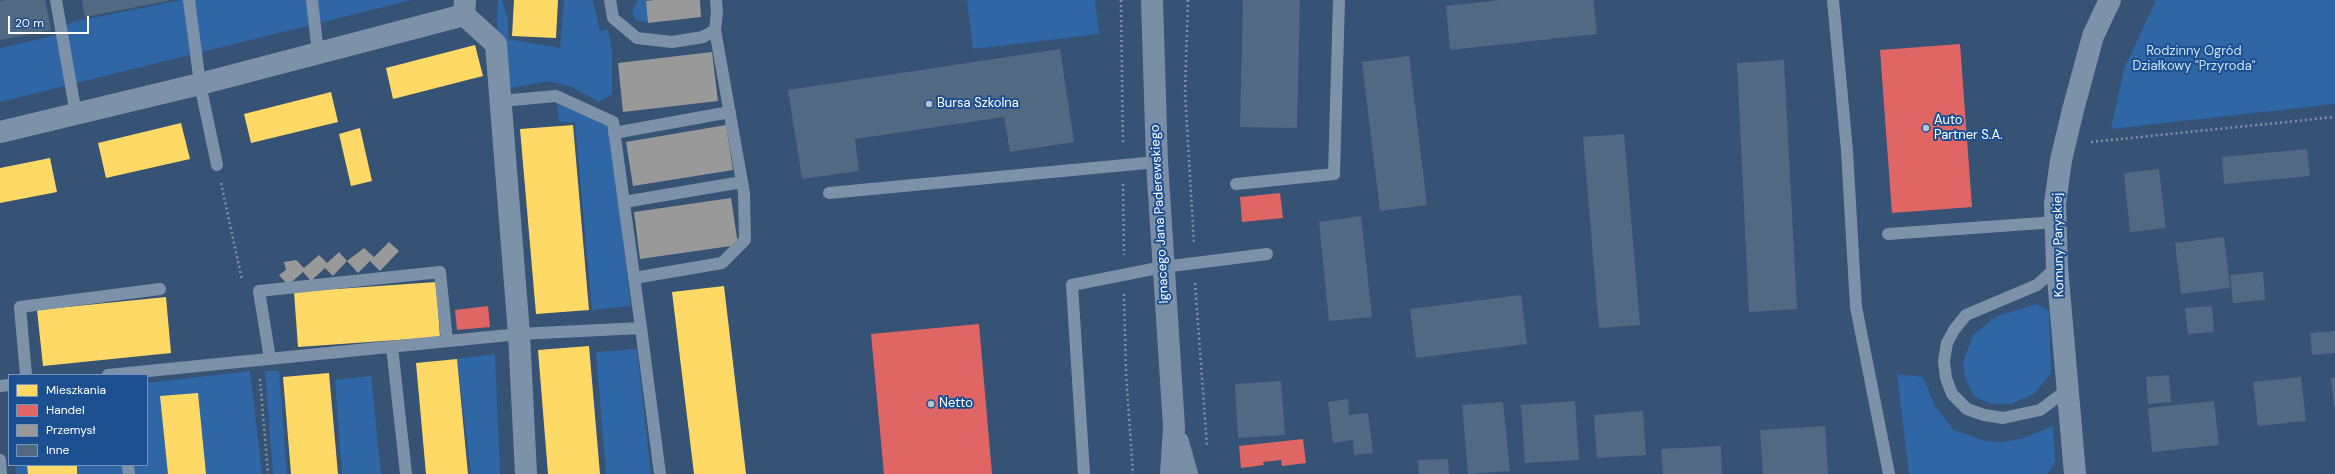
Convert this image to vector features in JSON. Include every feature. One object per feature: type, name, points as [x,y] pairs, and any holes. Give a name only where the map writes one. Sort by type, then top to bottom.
[{"type":"street","name":"Ignacego Jana Paderewskiego","points":[[1152,0],[1156,162],[1174,427]]},
{"type":"street","name":"Komuny Paryskiej","points":[[2075,474],[2056,267],[2055,204],[2064,144],[2093,36],[2110,0]]},
{"type":"street","points":[[0,132],[200,84],[318,53],[465,7],[496,44],[519,334],[526,474]]},
{"type":"street","points":[[1171,474],[1174,427]]},
{"type":"street","points":[[1174,427],[1187,474]]},
{"type":"lane","points":[[56,0],[76,114]]},
{"type":"lane","points":[[190,0],[200,84],[217,165]]},
{"type":"lane","points":[[312,0],[318,53]]},
{"type":"lane","points":[[610,0],[613,18],[637,38],[672,42],[703,37],[715,30]]},
{"type":"lane","points":[[634,278],[722,263],[745,240],[742,182],[715,30],[717,12],[716,0]]},
{"type":"lane","points":[[1236,184],[1334,174],[1339,0]]},
{"type":"lane","points":[[1833,0],[1847,151],[1856,307],[1889,474]]},
{"type":"lane","points":[[501,101],[556,96],[613,122],[660,474]]},
{"type":"lane","points":[[614,133],[730,112]]},
{"type":"lane","points":[[829,193],[1156,162]]},
{"type":"lane","points":[[624,202],[742,182]]},
{"type":"lane","points":[[1888,234],[2056,222]]},
{"type":"lane","points":[[1084,474],[1072,285],[1163,267],[1267,254]]},
{"type":"lane","points":[[2056,267],[2037,285],[1966,315],[1954,330],[1947,343],[1944,360],[1946,378],[1952,394],[1967,409],[1984,415],[2003,418],[2040,410],[2067,390]]},
{"type":"lane","points":[[270,359],[259,291],[440,272],[447,341]]},
{"type":"lane","points":[[26,374],[20,307],[160,289]]},
{"type":"lane","points":[[124,374],[519,334],[640,328]]},
{"type":"lane","points":[[392,347],[406,474]]},
{"type":"lane","points":[[0,460],[1,474]]},
{"type":"path","points":[[1121,0],[1126,374],[1133,474]]},
{"type":"path","points":[[1188,0],[1185,92],[1208,454]]},
{"type":"path","points":[[2064,144],[2335,116]]},
{"type":"green space","points":[[181,0],[412,0],[0,102],[0,48],[53,36],[72,22]]},
{"type":"green space","points":[[498,0],[502,0],[508,20],[508,39],[560,48],[564,0],[593,0],[600,31],[608,29],[612,51],[612,94],[599,102],[572,87],[549,81],[504,89],[500,37],[497,27]]},
{"type":"green space","points":[[638,0],[647,0],[651,22],[636,21],[632,11]]},
{"type":"green space","points":[[967,0],[1095,0],[1099,34],[973,49]]},
{"type":"green space","name":"Rodzinny Ogród Działkowy \"Przyroda\"","points":[[2156,0],[2335,0],[2335,104],[2111,129],[2124,69]]},
{"type":"green space","points":[[557,101],[609,127],[631,306],[592,310],[575,122],[559,122]]},
{"type":"green space","points":[[2037,304],[2049,311],[2051,373],[2034,394],[2011,404],[1992,404],[1975,397],[1965,379],[1963,362],[1973,335],[1997,316]]},
{"type":"green space","points":[[637,349],[651,474],[606,474],[596,352]]},
{"type":"green space","points":[[495,354],[500,474],[471,474],[457,359]]},
{"type":"green space","points":[[250,371],[262,474],[16,474],[15,466],[148,466],[148,383]]},
{"type":"green space","points":[[265,371],[279,371],[287,474],[273,474]]},
{"type":"green space","points":[[1897,374],[1923,377],[1935,406],[1954,430],[1985,441],[2004,442],[2023,438],[2053,426],[2055,462],[2048,474],[1909,474]]},
{"type":"green space","points":[[371,376],[381,474],[342,474],[335,380]]},
{"type":"building: Mieszkania","points":[[514,0],[558,0],[556,38],[512,36]]},
{"type":"building: Mieszkania","points":[[475,45],[483,76],[393,99],[386,68]]},
{"type":"building: Mieszkania","points":[[331,92],[338,122],[251,143],[244,114]]},
{"type":"building: Mieszkania","points":[[181,123],[190,159],[106,178],[98,143]]},
{"type":"building: Mieszkania","points":[[573,125],[589,310],[536,314],[520,129]]},
{"type":"building: Mieszkania","points":[[360,128],[372,181],[351,186],[339,134]]},
{"type":"building: Mieszkania","points":[[50,158],[57,192],[0,203],[0,168]]},
{"type":"building: Mieszkania","points":[[436,282],[440,337],[298,347],[294,292]]},
{"type":"building: Mieszkania","points":[[724,286],[746,474],[694,474],[672,292]]},
{"type":"building: Mieszkania","points":[[166,297],[171,353],[43,366],[37,310]]},
{"type":"building: Mieszkania","points":[[589,346],[600,474],[548,474],[538,350]]},
{"type":"building: Mieszkania","points":[[457,359],[468,474],[426,474],[416,363]]},
{"type":"building: Mieszkania","points":[[329,373],[338,474],[291,474],[283,377]]},
{"type":"building: Mieszkania","points":[[198,393],[206,474],[168,474],[160,396]]},
{"type":"building: Mieszkania","points":[[27,466],[77,466],[77,474],[28,474]]},
{"type":"building: Handel","name":"Auto Partner S.A.","points":[[1960,44],[1972,207],[1892,213],[1880,50]]},
{"type":"building: Handel","points":[[1280,193],[1283,218],[1242,222],[1240,197]]},
{"type":"building: Handel","points":[[488,306],[490,327],[457,330],[455,310]]},
{"type":"building: Handel","name":"Netto","points":[[979,324],[992,474],[884,474],[871,334]]},
{"type":"building: Handel","points":[[1303,439],[1306,463],[1282,466],[1281,460],[1263,462],[1264,465],[1241,468],[1239,446]]},
{"type":"building: Przemysł","points":[[700,0],[701,17],[648,23],[646,1]]},
{"type":"building: Przemysł","points":[[712,52],[718,101],[623,112],[618,63]]},
{"type":"building: Przemysł","points":[[726,125],[733,170],[633,186],[626,142]]},
{"type":"building: Przemysł","points":[[731,198],[738,245],[640,259],[634,212]]},
{"type":"building: Przemysł","points":[[389,242],[399,251],[380,271],[370,261],[358,273],[347,261],[364,248],[374,257]]},
{"type":"building: Przemysł","points":[[339,252],[347,261],[333,276],[325,268],[311,281],[303,272],[288,285],[279,275],[286,270],[284,262],[296,260],[304,268],[319,255],[327,263]]},
{"type":"building: Inne","points":[[45,0],[51,30],[0,40],[0,1]]},
{"type":"building: Inne","points":[[82,0],[168,0],[168,1],[85,17]]},
{"type":"building: Inne","points":[[1243,0],[1300,0],[1297,128],[1240,127]]},
{"type":"building: Inne","points":[[1500,0],[1593,0],[1597,34],[1450,50],[1446,6]]},
{"type":"building: Inne","name":"Bursa Szkolna","points":[[1060,49],[1074,142],[1010,152],[1004,117],[855,139],[859,171],[802,179],[788,90]]},
{"type":"building: Inne","points":[[1409,56],[1427,205],[1380,211],[1362,62]]},
{"type":"building: Inne","points":[[1784,60],[1797,309],[1749,312],[1737,63]]},
{"type":"building: Inne","points":[[1624,134],[1640,325],[1599,328],[1583,137]]},
{"type":"building: Inne","points":[[2307,149],[2310,176],[2224,184],[2222,157]]},
{"type":"building: Inne","points":[[2159,169],[2166,228],[2130,232],[2124,173]]},
{"type":"building: Inne","points":[[1361,216],[1372,317],[1329,321],[1319,222]]},
{"type":"building: Inne","points":[[2224,237],[2230,288],[2181,294],[2175,243]]},
{"type":"building: Inne","points":[[2263,272],[2265,300],[2233,303],[2230,275]]},
{"type":"building: Inne","points":[[1521,295],[1527,344],[1416,358],[1410,309]]},
{"type":"building: Inne","points":[[2212,306],[2214,332],[2188,334],[2185,308]]},
{"type":"building: Inne","points":[[2335,331],[2335,353],[2312,355],[2310,333]]},
{"type":"building: Inne","points":[[2169,375],[2171,402],[2148,404],[2146,377]]},
{"type":"building: Inne","points":[[2301,377],[2306,421],[2258,426],[2253,382]]},
{"type":"building: Inne","points":[[2331,378],[2335,378],[2335,407],[2334,407]]},
{"type":"building: Inne","points":[[1281,381],[1285,435],[1238,438],[1235,384]]},
{"type":"building: Inne","points":[[1348,399],[1349,415],[1368,413],[1373,453],[1354,455],[1353,440],[1333,443],[1328,402]]},
{"type":"building: Inne","points":[[1575,401],[1579,460],[1525,463],[1521,405]]},
{"type":"building: Inne","points":[[2214,401],[2219,445],[2152,452],[2148,408]]},
{"type":"building: Inne","points":[[1503,402],[1510,471],[1468,474],[1462,405]]},
{"type":"building: Inne","points":[[1643,411],[1646,455],[1597,458],[1594,415]]},
{"type":"building: Inne","points":[[1825,426],[1828,474],[1763,474],[1760,430]]},
{"type":"building: Inne","points":[[1721,446],[1722,474],[1663,474],[1661,449]]},
{"type":"building: Inne","points":[[1448,459],[1449,474],[1419,474],[1418,460]]},
{"type":"place","name":"Bursa Szkolna","points":[[929,104]]},
{"type":"place","name":"Auto Partner S.A.","points":[[1926,128]]},
{"type":"place","name":"Netto","points":[[931,404]]}]
